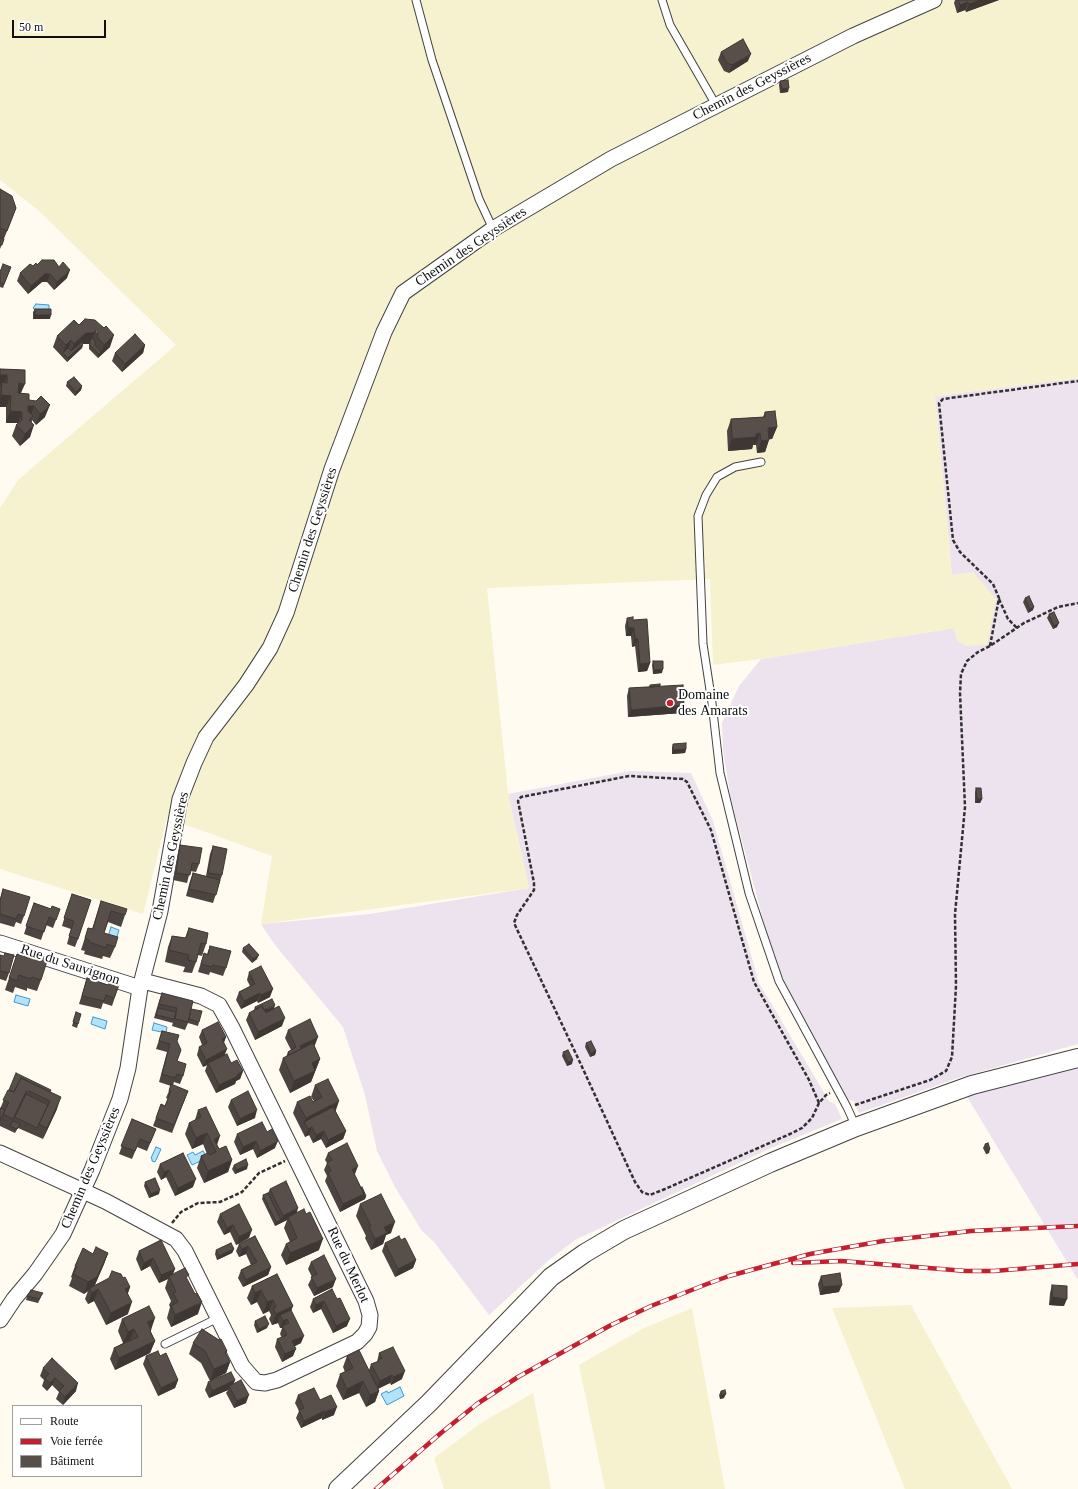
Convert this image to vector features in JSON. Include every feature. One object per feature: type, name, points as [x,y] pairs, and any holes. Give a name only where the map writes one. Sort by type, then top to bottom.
[{"type":"street","name":"Chemin des Geyssières","points":[[0,1320],[63,1234],[92,1170],[120,1098],[128,1068],[142,984],[160,911],[180,799],[206,736],[246,685],[270,648],[286,613],[332,469],[384,332],[403,294],[493,229],[611,159],[853,36],[934,0]]},
{"type":"street","name":"Rue du Sauvignon","points":[[0,942],[142,984]]},
{"type":"street","name":"Rue du Merlot","points":[[0,1153],[83,1191],[176,1238],[185,1251],[242,1366],[256,1382],[265,1383],[277,1380],[357,1342],[365,1334],[369,1327],[370,1315],[366,1301],[296,1156],[219,1005],[201,996],[142,984]]},
{"type":"street","points":[[338,1489],[429,1403],[551,1277],[585,1252],[624,1230],[856,1127],[972,1085],[1078,1058]]},
{"type":"lane","points":[[416,0],[432,60],[479,199],[493,229]]},
{"type":"lane","points":[[662,0],[670,25],[716,105]]},
{"type":"lane","points":[[761,462],[735,467],[716,477],[706,495],[698,516],[703,644],[712,703],[720,773],[749,892],[779,981],[847,1107],[856,1127]]},
{"type":"lane","points":[[165,1344],[218,1318]]},
{"type":"path","points":[[1017,628],[1008,619],[993,584],[960,552],[953,540],[939,403],[943,399],[1078,381]]},
{"type":"path","points":[[990,646],[999,598]]},
{"type":"path","points":[[847,1107],[930,1080],[946,1071],[952,1057],[956,986],[955,914],[965,807],[960,693],[961,674],[967,661],[978,652],[1017,628],[1041,614],[1078,603]]},
{"type":"path","points":[[819,1103],[809,1080],[754,982],[711,830],[688,782],[683,779],[629,776],[521,797],[518,801],[534,883],[534,890],[517,915],[514,923],[577,1056],[634,1182],[642,1192],[650,1195],[665,1189],[802,1128],[812,1118],[819,1103],[826,1095],[838,1090]]},
{"type":"path","points":[[166,1232],[181,1212],[198,1203],[220,1202],[242,1192],[259,1173],[296,1156]]},
{"type":"shaded area","points":[[0,0],[1078,0],[1078,378],[935,396],[952,575],[973,572],[996,599],[987,645],[966,646],[957,641],[954,628],[761,659],[713,665],[710,579],[487,588],[508,794],[529,888],[261,924],[272,856],[167,818],[143,914],[0,869],[0,508],[18,480],[176,345],[39,211],[0,180]]},
{"type":"shaded area","points":[[1078,378],[1078,1044],[958,1078],[859,1113],[854,1101],[848,1100],[807,1024],[782,977],[770,946],[731,799],[723,750],[722,723],[739,686],[761,659],[954,628],[957,640],[935,396]]},
{"type":"shaded area","points":[[630,771],[691,773],[713,821],[759,983],[829,1101],[835,1104],[842,1119],[771,1148],[575,1240],[549,1260],[489,1315],[434,1242],[422,1231],[395,1187],[377,1151],[365,1095],[343,1027],[275,945],[261,924],[370,914],[529,888],[508,794]]},
{"type":"shaded area","points":[[1078,1056],[1078,1280],[958,1082]]},
{"type":"shaded area","points":[[911,1305],[1012,1489],[905,1489],[832,1308]]},
{"type":"shaded area","points":[[692,1308],[725,1489],[605,1489],[579,1365],[642,1329]]},
{"type":"shaded area","points":[[533,1393],[551,1489],[444,1489],[434,1458],[481,1423]]},
{"type":"water","points":[[36,304],[49,305],[49,311],[36,311],[33,308]]},
{"type":"water","points":[[111,927],[119,930],[115,943],[107,940]]},
{"type":"water","points":[[16,995],[30,999],[28,1006],[14,1002]]},
{"type":"water","points":[[93,1017],[107,1021],[105,1029],[91,1024]]},
{"type":"water","points":[[154,1023],[167,1027],[166,1033],[152,1030]]},
{"type":"water","points":[[156,1147],[161,1149],[155,1162],[152,1161],[151,1158]]},
{"type":"water","points":[[203,1151],[207,1158],[192,1165],[187,1155],[193,1152],[195,1155]]},
{"type":"water","points":[[400,1387],[404,1396],[387,1405],[381,1394],[387,1391],[388,1393]]},
{"type":"building","points":[[958,0],[981,0],[960,5]]},
{"type":"building","points":[[743,39],[751,54],[732,65],[727,63],[721,52]]},
{"type":"building","points":[[788,80],[789,88],[782,89],[780,81]]},
{"type":"building","points":[[0,189],[12,196],[16,208],[7,231],[0,228]]},
{"type":"building","points":[[0,237],[4,239],[2,245],[0,245]]},
{"type":"building","points":[[42,260],[54,260],[59,267],[63,262],[70,270],[57,282],[50,274],[45,274],[31,286],[20,273],[30,264],[33,266],[36,263],[37,265]]},
{"type":"building","points":[[3,264],[11,267],[4,284],[0,283],[0,272]]},
{"type":"building","points":[[35,309],[51,309],[51,315],[35,315]]},
{"type":"building","points":[[85,319],[95,320],[104,328],[106,326],[114,335],[104,345],[97,337],[98,333],[96,330],[93,333],[86,333],[74,344],[71,340],[66,345],[57,336],[74,320],[79,325]]},
{"type":"building","points":[[135,334],[145,345],[125,364],[115,353]]},
{"type":"building","points":[[93,338],[95,345],[101,352],[99,354],[90,345],[90,340]]},
{"type":"building","points":[[83,341],[83,344],[68,358],[63,353],[68,348],[71,351]]},
{"type":"building","points":[[0,369],[25,370],[25,384],[19,383],[18,393],[29,394],[29,400],[36,401],[41,396],[50,405],[40,414],[34,406],[28,406],[28,411],[33,416],[29,420],[34,425],[25,434],[16,425],[22,420],[22,412],[10,411],[11,396],[1,395],[2,382],[7,383],[7,375],[0,375]]},
{"type":"building","points":[[74,377],[82,386],[76,392],[67,382]]},
{"type":"building","points":[[775,411],[777,427],[768,428],[769,440],[761,441],[760,433],[756,434],[756,437],[732,439],[731,419],[765,417],[765,412]]},
{"type":"building","points":[[1029,596],[1034,607],[1030,609],[1025,598]]},
{"type":"building","points":[[1054,612],[1059,623],[1054,626],[1049,614]]},
{"type":"building","points":[[633,617],[633,620],[647,619],[650,663],[640,664],[638,639],[635,639],[634,628],[628,628],[627,618]]},
{"type":"building","points":[[653,661],[663,661],[663,669],[654,670]]},
{"type":"building","points":[[660,684],[660,686],[650,687],[650,685]]},
{"type":"building","points":[[683,685],[684,705],[631,710],[629,688]]},
{"type":"building","points":[[686,743],[686,749],[673,750],[673,744]]},
{"type":"building","points":[[976,788],[981,788],[982,799],[977,799]]},
{"type":"building","points":[[180,845],[202,848],[199,864],[192,863],[190,875],[176,873]]},
{"type":"building","points":[[213,846],[227,849],[222,875],[208,873]]},
{"type":"building","points":[[193,873],[220,880],[216,895],[189,889]]},
{"type":"building","points":[[3,889],[30,897],[24,916],[18,914],[16,919],[0,914],[0,901]]},
{"type":"building","points":[[72,894],[91,900],[78,939],[69,936],[74,921],[64,918]]},
{"type":"building","points":[[101,901],[127,909],[125,915],[111,911],[104,933],[118,937],[115,947],[107,944],[106,948],[89,942],[89,940],[85,938],[88,928],[93,929]]},
{"type":"building","points":[[34,903],[51,909],[52,906],[60,909],[56,920],[49,917],[44,932],[26,926]]},
{"type":"building","points":[[189,928],[208,933],[206,944],[201,943],[196,962],[188,960],[189,955],[169,950],[172,936],[186,938]]},
{"type":"building","points":[[249,944],[259,955],[253,959],[243,948]]},
{"type":"building","points":[[210,946],[231,951],[226,968],[213,965],[212,967],[201,964],[204,953],[208,955]]},
{"type":"building","points":[[31,952],[48,958],[41,980],[32,977],[31,979],[19,975],[17,981],[9,978],[17,954],[30,958]]},
{"type":"building","points":[[5,953],[14,955],[9,973],[0,971],[0,955],[4,956]]},
{"type":"building","points":[[261,966],[273,989],[261,995],[260,993],[244,1001],[239,992],[255,984],[249,972]]},
{"type":"building","points":[[87,978],[108,985],[109,982],[119,985],[114,998],[106,995],[104,1001],[82,996]]},
{"type":"building","points":[[162,993],[193,1001],[188,1022],[175,1019],[177,1008],[159,1004]]},
{"type":"building","points":[[272,999],[275,1005],[264,1010],[262,1006],[256,1009],[255,1007]]},
{"type":"building","points":[[262,1006],[266,1013],[279,1006],[285,1018],[258,1032],[249,1013]]},
{"type":"building","points":[[158,1008],[176,1012],[174,1019],[156,1015]]},
{"type":"building","points":[[191,1009],[202,1011],[199,1022],[189,1019]]},
{"type":"building","points":[[76,1012],[81,1014],[78,1024],[73,1022]]},
{"type":"building","points":[[310,1019],[318,1037],[300,1046],[301,1049],[289,1055],[288,1052],[296,1047],[288,1030]]},
{"type":"building","points":[[218,1022],[226,1037],[222,1039],[227,1049],[206,1060],[199,1047],[207,1043],[202,1030]]},
{"type":"building","points":[[162,1031],[179,1035],[177,1041],[181,1050],[177,1061],[186,1064],[183,1076],[177,1074],[175,1078],[162,1074],[170,1044],[159,1041]]},
{"type":"building","points":[[591,1041],[596,1051],[591,1053],[586,1043]]},
{"type":"building","points":[[313,1043],[320,1059],[312,1063],[315,1071],[294,1081],[283,1058]]},
{"type":"building","points":[[568,1050],[573,1060],[568,1062],[563,1052]]},
{"type":"building","points":[[227,1054],[231,1063],[237,1060],[243,1071],[237,1075],[238,1076],[219,1085],[208,1063]]},
{"type":"building","points":[[16,1073],[51,1090],[50,1092],[21,1078],[14,1092],[9,1090]]},
{"type":"building","points":[[21,1078],[61,1097],[47,1128],[39,1124],[50,1101],[27,1090],[13,1119],[3,1114],[9,1102],[3,1100],[8,1090],[14,1092]]},
{"type":"building","points":[[328,1079],[339,1101],[306,1118],[297,1102],[310,1096],[313,1102],[322,1097],[315,1085]]},
{"type":"building","points":[[171,1084],[188,1091],[174,1125],[156,1118],[161,1104],[165,1106],[171,1091],[169,1091]]},
{"type":"building","points":[[248,1091],[257,1110],[240,1119],[231,1100]]},
{"type":"building","points":[[26,1094],[48,1105],[37,1128],[15,1117]]},
{"type":"building","points":[[206,1107],[220,1136],[214,1139],[219,1149],[226,1146],[232,1160],[208,1171],[201,1156],[208,1153],[210,1155],[216,1152],[207,1133],[196,1138],[189,1123],[201,1117],[198,1110]]},
{"type":"building","points":[[333,1107],[346,1131],[328,1140],[324,1131],[316,1135],[312,1127],[308,1129],[304,1122]]},
{"type":"building","points":[[0,1109],[5,1110],[0,1121]]},
{"type":"building","points":[[132,1119],[156,1129],[150,1143],[140,1139],[135,1151],[121,1146]]},
{"type":"building","points":[[13,1121],[20,1124],[17,1129],[10,1126]]},
{"type":"building","points":[[262,1122],[267,1132],[272,1129],[278,1141],[260,1151],[256,1141],[243,1147],[237,1134]]},
{"type":"building","points":[[347,1143],[358,1166],[352,1169],[364,1194],[343,1204],[328,1173],[331,1171],[327,1163],[332,1160],[328,1153]]},
{"type":"building","points":[[988,1143],[990,1149],[988,1150],[985,1144]]},
{"type":"building","points":[[183,1153],[196,1179],[178,1188],[169,1170],[164,1172],[160,1164]]},
{"type":"building","points":[[246,1159],[248,1165],[236,1170],[234,1165]]},
{"type":"building","points":[[155,1178],[160,1190],[151,1194],[145,1182]]},
{"type":"building","points":[[286,1181],[298,1208],[283,1216],[270,1189]]},
{"type":"building","points":[[362,1187],[366,1196],[362,1197],[364,1194],[361,1188]]},
{"type":"building","points":[[268,1193],[281,1220],[276,1222],[263,1195]]},
{"type":"building","points":[[381,1194],[395,1222],[384,1227],[387,1233],[375,1239],[369,1227],[371,1226],[360,1204]]},
{"type":"building","points":[[239,1204],[252,1230],[239,1237],[233,1225],[227,1228],[220,1214]]},
{"type":"building","points":[[304,1209],[306,1214],[310,1212],[323,1239],[290,1253],[286,1244],[297,1238],[288,1217]]},
{"type":"building","points":[[255,1236],[271,1267],[246,1280],[241,1270],[257,1262],[248,1246],[242,1249],[239,1244]]},
{"type":"building","points":[[399,1236],[401,1240],[405,1238],[416,1260],[398,1269],[385,1243]]},
{"type":"building","points":[[161,1240],[175,1269],[161,1275],[153,1258],[144,1263],[139,1251]]},
{"type":"building","points":[[231,1243],[234,1249],[219,1256],[216,1250]]},
{"type":"building","points":[[96,1247],[108,1253],[97,1277],[88,1282],[73,1274],[77,1267],[75,1266],[83,1248],[93,1254]]},
{"type":"building","points":[[324,1255],[336,1279],[317,1288],[311,1277],[317,1274],[311,1262]]},
{"type":"building","points":[[185,1268],[189,1275],[186,1277],[195,1294],[197,1293],[202,1302],[175,1315],[171,1306],[178,1302],[173,1293],[176,1292],[169,1276]]},
{"type":"building","points":[[112,1271],[121,1274],[123,1278],[125,1277],[130,1287],[125,1289],[132,1302],[111,1313],[98,1289],[92,1293],[90,1288],[109,1278]]},
{"type":"building","points":[[840,1273],[842,1285],[823,1287],[821,1276]]},
{"type":"building","points":[[277,1274],[293,1306],[276,1314],[273,1308],[276,1307],[273,1300],[267,1302],[261,1290],[255,1293],[252,1286]]},
{"type":"building","points":[[1052,1285],[1067,1286],[1067,1299],[1052,1297]]},
{"type":"building","points":[[332,1289],[337,1299],[340,1298],[350,1319],[336,1326],[324,1301],[316,1305],[313,1299]]},
{"type":"building","points":[[31,1290],[43,1293],[39,1299],[27,1296]]},
{"type":"building","points":[[149,1306],[155,1318],[147,1322],[155,1341],[119,1358],[114,1348],[138,1337],[134,1329],[128,1332],[122,1319]]},
{"type":"building","points":[[291,1310],[304,1336],[292,1341],[296,1349],[285,1354],[277,1339],[287,1335],[282,1326],[289,1323],[287,1319],[283,1321],[280,1315]]},
{"type":"building","points":[[265,1316],[269,1324],[259,1329],[255,1321]]},
{"type":"building","points":[[202,1329],[219,1340],[221,1339],[227,1351],[225,1352],[230,1362],[214,1369],[205,1351],[193,1343]]},
{"type":"building","points":[[393,1347],[405,1371],[394,1377],[392,1375],[380,1381],[371,1364],[382,1358],[379,1353]]},
{"type":"building","points":[[359,1350],[379,1391],[370,1395],[363,1381],[347,1389],[340,1374],[353,1368],[347,1356]]},
{"type":"building","points":[[158,1351],[160,1356],[166,1353],[178,1380],[161,1388],[146,1356]]},
{"type":"building","points":[[52,1358],[78,1383],[65,1397],[59,1391],[64,1386],[55,1378],[50,1383],[45,1378],[49,1374],[43,1368]]},
{"type":"building","points":[[231,1372],[235,1380],[212,1391],[208,1382]]},
{"type":"building","points":[[241,1380],[249,1395],[237,1401],[229,1386]]},
{"type":"building","points":[[314,1388],[320,1400],[331,1395],[337,1407],[325,1412],[324,1411],[304,1421],[299,1410],[304,1408],[298,1395]]},
{"type":"building","points":[[725,1390],[726,1394],[721,1395],[721,1391]]},
{"type":"railway","points":[[376,1489],[477,1404],[518,1377],[611,1325],[651,1306],[707,1284],[729,1276],[810,1254],[883,1241],[971,1231],[1078,1226]]},
{"type":"railway","points":[[793,1263],[841,1261],[966,1271],[994,1271],[1078,1264]]},
{"type":"place","name":"Domaine des Amarats","points":[[670,703]]}]
